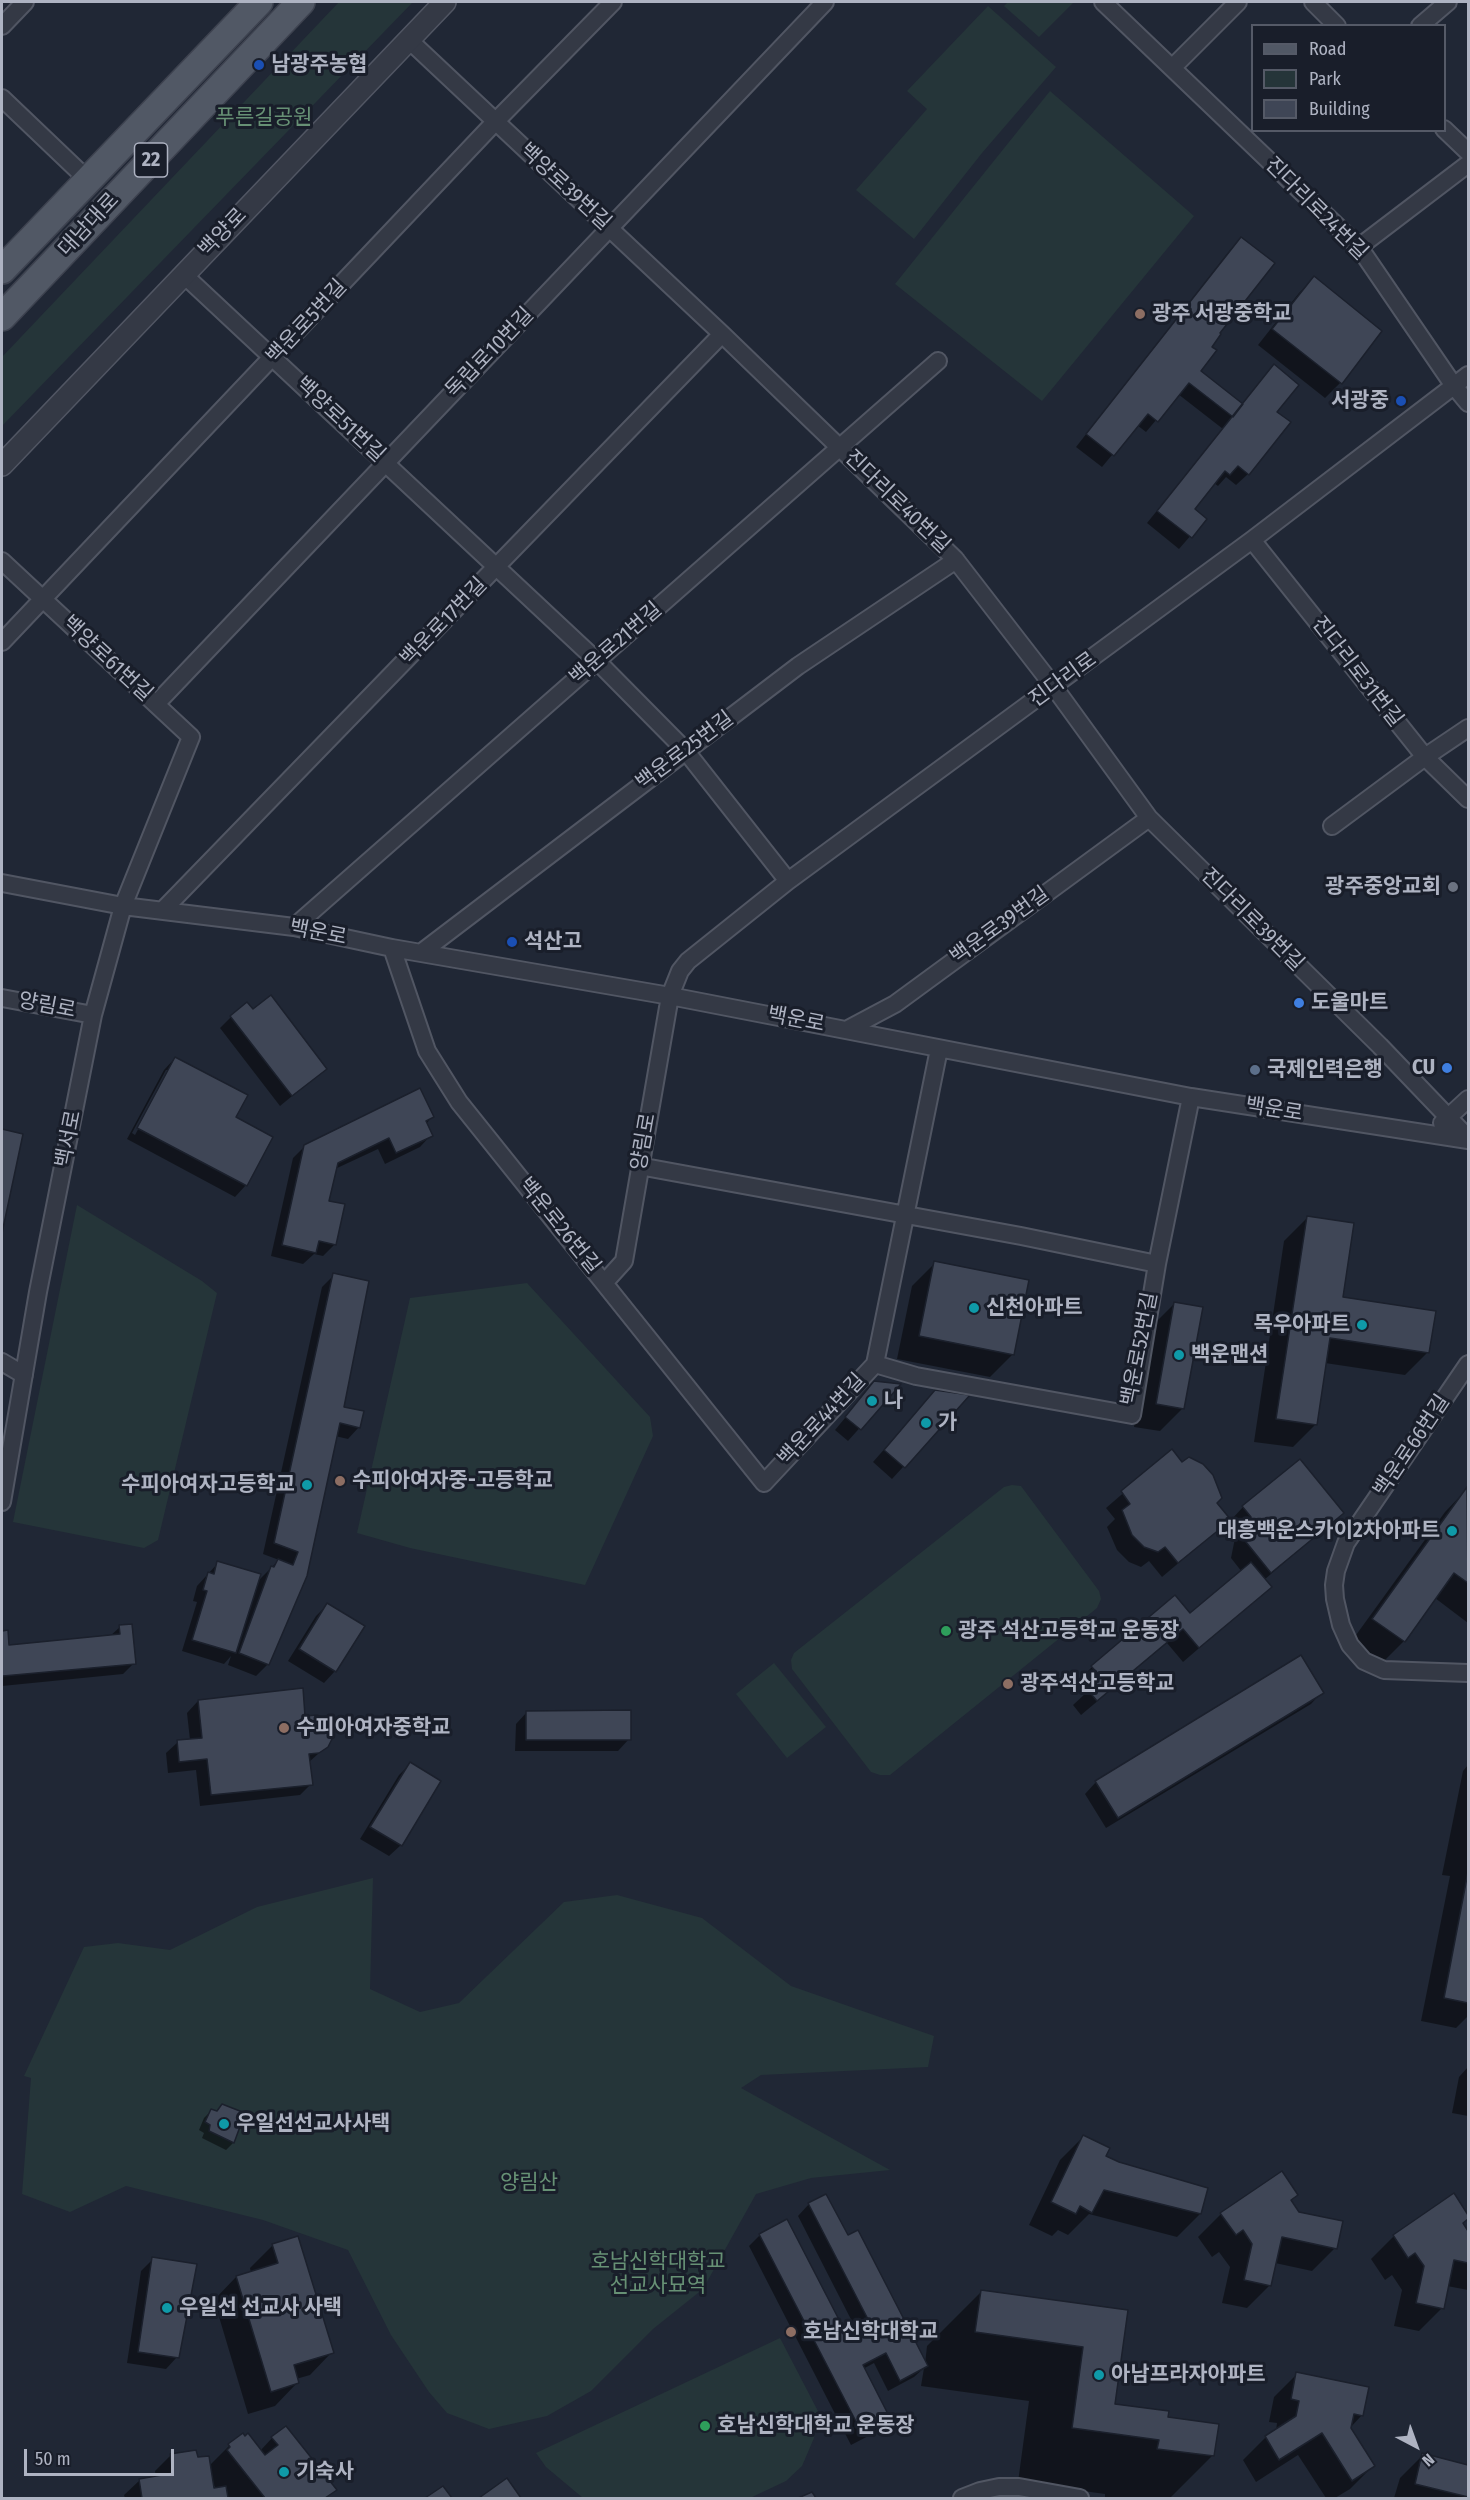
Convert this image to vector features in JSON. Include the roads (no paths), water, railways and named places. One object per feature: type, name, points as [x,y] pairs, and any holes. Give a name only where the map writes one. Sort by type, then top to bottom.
[{"type":"main road","name":"대남대로","points":[[2,270],[259,2]]},
{"type":"main road","name":"대남대로","points":[[2,317],[301,2]]},
{"type":"street","points":[[2,26],[26,2]]},
{"type":"street","name":"백양로","points":[[2,465],[445,2]]},
{"type":"street","name":"백운로5번길","points":[[2,642],[495,122],[613,2]]},
{"type":"street","name":"독립로10번길","points":[[156,704],[825,2]]},
{"type":"street","name":"진다리로24번길","points":[[1103,2],[1359,247],[1468,403]]},
{"type":"street","points":[[1172,68],[1238,2]]},
{"type":"street","points":[[1313,2],[1336,24]]},
{"type":"street","points":[[1422,24],[1448,2]]},
{"type":"street","name":"백양로39번길","points":[[409,40],[722,334]]},
{"type":"street","points":[[2,98],[89,181]]},
{"type":"street","points":[[1446,131],[1468,152]]},
{"type":"street","points":[[1359,247],[1468,164]]},
{"type":"street","name":"백양로51번길","points":[[183,274],[597,661],[686,750],[788,881]]},
{"type":"street","name":"진다리로40번길","points":[[722,334],[956,560],[1054,687]]},
{"type":"street","name":"백운로17번길","points":[[164,909],[722,334]]},
{"type":"street","name":"백운로21번길","points":[[294,927],[938,361]]},
{"type":"street","name":"진다리로","points":[[670,996],[680,971],[688,961],[788,881],[1252,540],[1468,375]]},
{"type":"street","name":"진다리로31번길","points":[[1252,540],[1425,757],[1468,799]]},
{"type":"street","name":"백운로25번길","points":[[422,952],[798,666],[956,560]]},
{"type":"street","name":"백양로61번길","points":[[2,561],[191,737],[123,906]]},
{"type":"street","name":"진다리로39번길","points":[[1054,687],[1149,818],[1449,1117],[1468,1139]]},
{"type":"street","points":[[1332,826],[1468,728]]},
{"type":"street","name":"백운로39번길","points":[[848,1029],[895,1004],[1149,818]]},
{"type":"street","name":"백운로","points":[[2,883],[123,906],[164,909],[294,927],[392,948],[848,1029],[1191,1097],[1427,1135],[1468,1139]]},
{"type":"street","name":"백서로","points":[[2,1502],[93,1015],[123,906]]},
{"type":"street","name":"백운로26번길","points":[[392,948],[427,1051],[459,1102],[764,1483]]},
{"type":"street","name":"양림로","points":[[604,1282],[624,1261],[670,996]]},
{"type":"street","name":"양림로","points":[[2,998],[93,1015]]},
{"type":"street","name":"백운로44번길","points":[[764,1483],[875,1364],[939,1048]]},
{"type":"street","name":"백운로52번길","points":[[875,1364],[916,1376],[1132,1415],[1157,1264],[1191,1097]]},
{"type":"street","points":[[1427,1135],[1468,1099]]},
{"type":"street","points":[[639,1166],[904,1214]]},
{"type":"street","name":"백운로52번길","points":[[904,1214],[1157,1264]]},
{"type":"street","points":[[2,1362],[24,1375]]},
{"type":"street","name":"백운로66번길","points":[[1468,1364],[1346,1543],[1336,1571],[1334,1585],[1341,1625],[1350,1646],[1364,1661],[1384,1670],[1468,1673]]},
{"type":"street","points":[[962,2499],[989,2489],[1019,2487],[1080,2499]]},
{"type":"place","name":"남광주농협","points":[[259,65]]},
{"type":"place","name":"광주 서광중학교","points":[[1140,314]]},
{"type":"place","name":"서광중","points":[[1401,401]]},
{"type":"place","name":"광주중앙교회","points":[[1453,887]]},
{"type":"place","name":"석산고","points":[[512,942]]},
{"type":"place","name":"도울마트","points":[[1299,1003]]},
{"type":"place","name":"CU","points":[[1447,1068]]},
{"type":"place","name":"국제인력은행","points":[[1255,1070]]},
{"type":"place","name":"신천아파트","points":[[974,1308]]},
{"type":"place","name":"목우아파트","points":[[1362,1325]]},
{"type":"place","name":"백운맨션","points":[[1179,1355]]},
{"type":"place","name":"나","points":[[872,1401]]},
{"type":"place","name":"가","points":[[926,1423]]},
{"type":"place","name":"수피아여자중-고등학교","points":[[340,1481]]},
{"type":"place","name":"수피아여자고등학교","points":[[307,1485]]},
{"type":"place","name":"대흥백운스카이2차아파트","points":[[1452,1531]]},
{"type":"place","name":"광주 석산고등학교 운동장","points":[[946,1631]]},
{"type":"place","name":"광주석산고등학교","points":[[1008,1684]]},
{"type":"place","name":"수피아여자중학교","points":[[284,1728]]},
{"type":"place","name":"우일선선교사사택","points":[[224,2124]]},
{"type":"place","name":"우일선 선교사 사택","points":[[167,2308]]},
{"type":"place","name":"호남신학대학교","points":[[791,2332]]},
{"type":"place","name":"아남프라자아파트","points":[[1099,2375]]},
{"type":"place","name":"호남신학대학교 운동장","points":[[705,2426]]},
{"type":"place","name":"기숙사","points":[[284,2472]]},
{"type":"park label","name":"푸른길공원","points":[[264,118]]},
{"type":"park label","name":"양림산","points":[[529,2183]]},
{"type":"park label","name":"호남신학대학교 선교사묘역","points":[[658,2274]]}]
